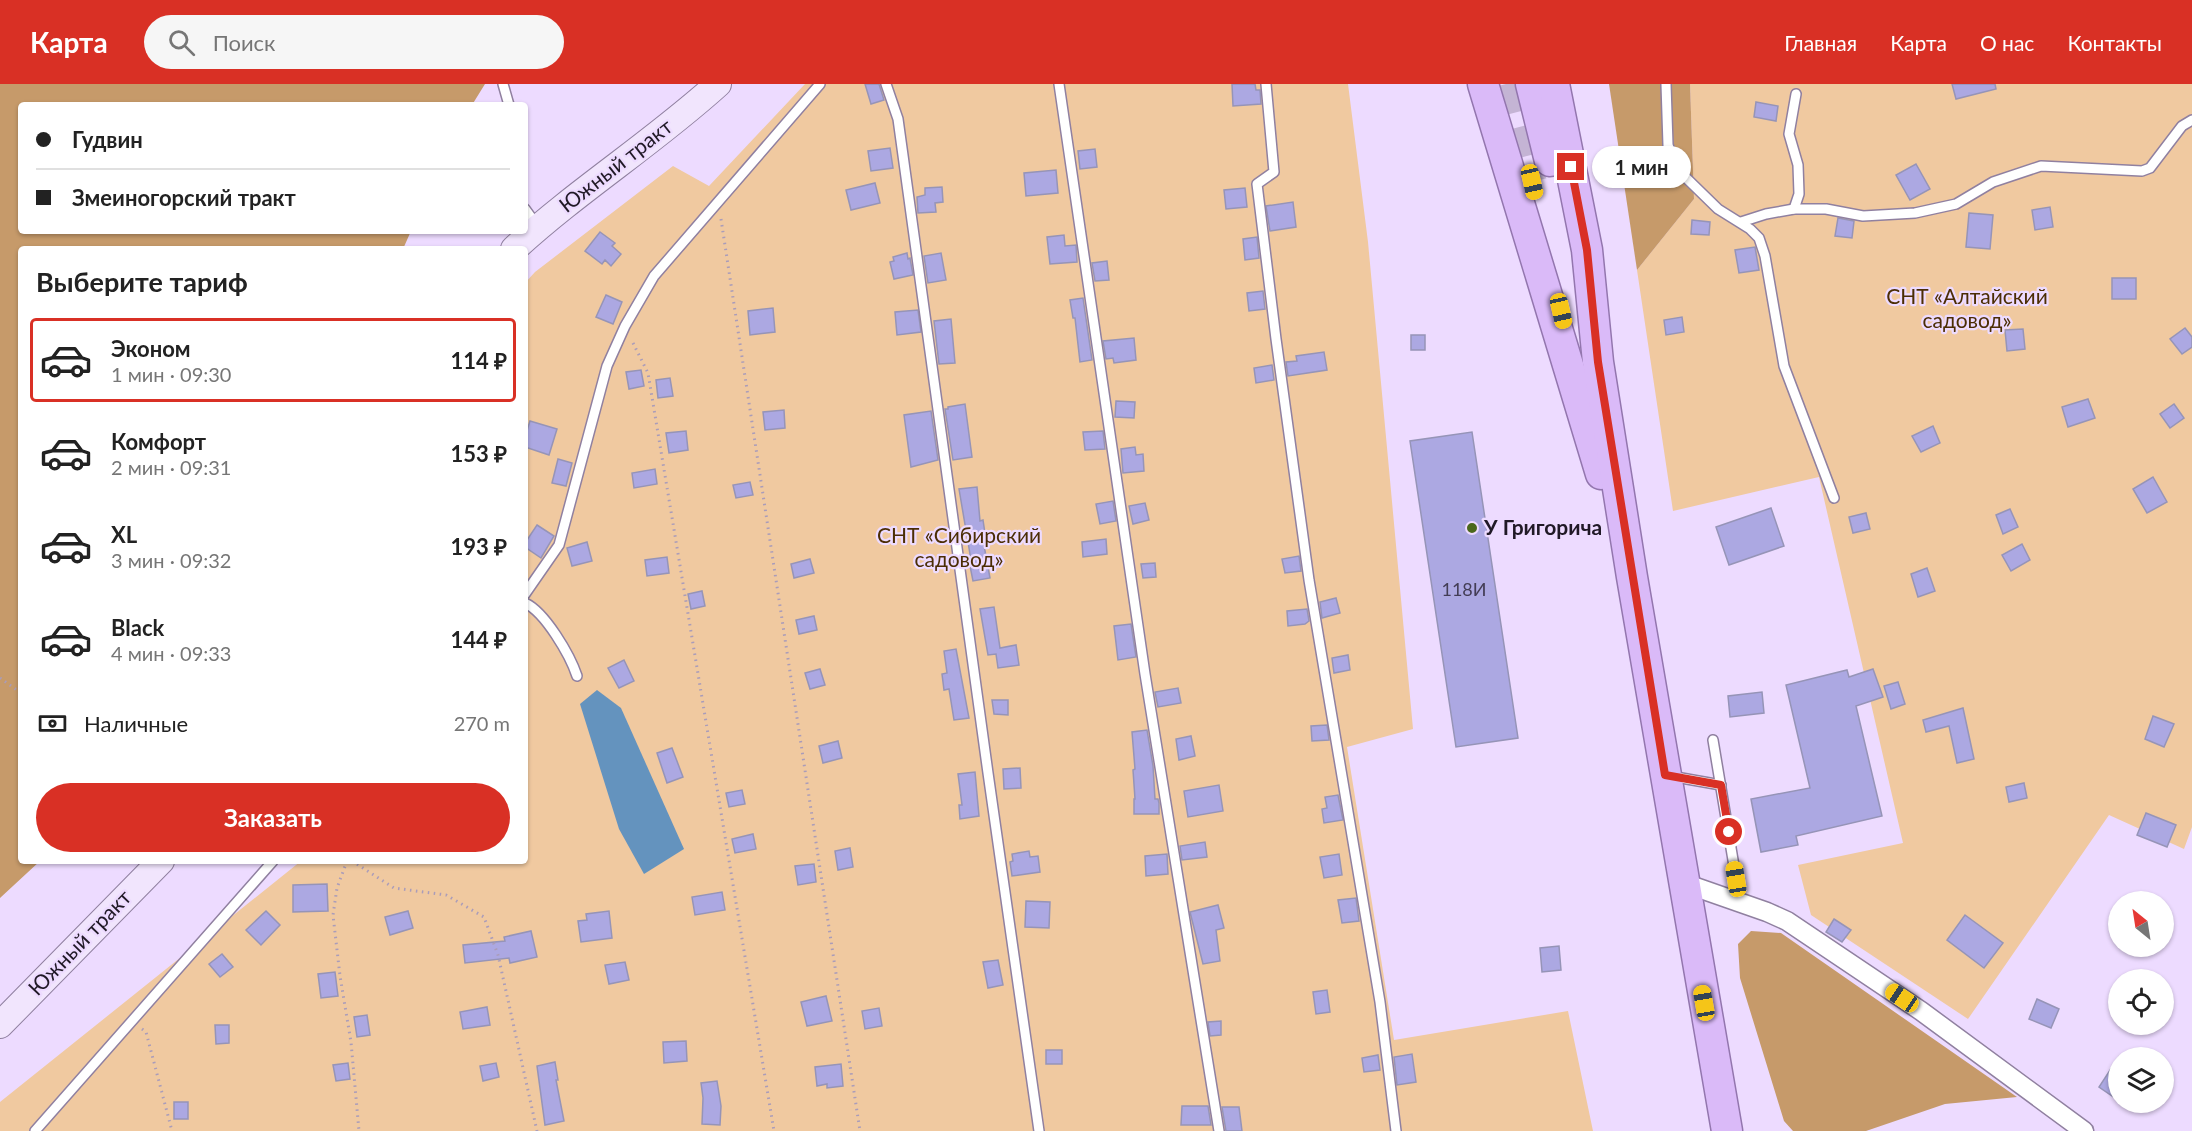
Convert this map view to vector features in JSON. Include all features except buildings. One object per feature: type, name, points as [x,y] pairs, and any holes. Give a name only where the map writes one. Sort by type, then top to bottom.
[{"type":"highway","points":[[1483,84],[1590,441],[1629,556]]},
{"type":"highway","points":[[1531,84],[1598,362]]},
{"type":"highway","points":[[1554,84],[1587,250],[1598,362],[1665,775],[1727,1131]]},
{"type":"highway","points":[[1532,182],[1590,441]]},
{"type":"main road","name":"Южный тракт","points":[[531,218],[689,110],[718,84]]},
{"type":"main road","name":"Южный тракт","points":[[0,1025],[158,864]]},
{"type":"street","points":[[1684,883],[1767,912],[1796,928],[1921,1011],[2084,1131]]},
{"type":"lane","points":[[503,84],[508,102]]},
{"type":"lane","points":[[528,590],[559,545],[607,366],[625,326],[654,276],[820,84]]},
{"type":"lane","points":[[886,84],[898,119],[1040,1131]]},
{"type":"lane","points":[[1059,84],[1145,674],[1220,1131]]},
{"type":"lane","points":[[1266,84],[1274,172],[1257,184],[1276,339],[1310,580],[1380,1002],[1396,1131]]},
{"type":"lane","points":[[1666,84],[1668,145],[1677,168],[1718,209],[1740,222],[1759,238],[1765,256],[1784,366],[1834,498]]},
{"type":"lane","points":[[1794,209],[1799,194],[1798,165],[1789,134],[1796,94]]},
{"type":"lane","points":[[1740,222],[1794,209],[1826,209],[1863,216],[1915,213],[1956,204],[1993,182],[2041,166],[2142,171],[2150,168],[2182,126],[2192,120]]},
{"type":"lane","points":[[528,605],[540,615],[553,633],[573,665],[577,676]]},
{"type":"lane","points":[[1713,741],[1740,902]]},
{"type":"lane","points":[[1665,775],[1721,785]]},
{"type":"lane","points":[[35,1131],[270,864]]},
{"type":"path","points":[[718,202],[860,1131]]},
{"type":"path","points":[[625,326],[648,373],[774,1131]]},
{"type":"path","points":[[0,678],[18,691]]},
{"type":"path","points":[[346,864],[337,888],[333,915],[351,1042],[359,1131]]},
{"type":"path","points":[[357,864],[394,888],[446,896],[484,917],[498,955],[537,1131]]},
{"type":"path","points":[[130,1023],[146,1032],[172,1131]]},
{"type":"green space","name":"СНТ «Сибирский садовод»","points":[[805,84],[1348,84],[1368,242],[1413,729],[1347,747],[1394,1040],[1568,1011],[1593,1131],[0,1131],[0,1102],[297,864],[528,864],[528,280],[673,166],[709,186]]},
{"type":"green space","name":"СНТ «Алтайский садовод»","points":[[1690,84],[2192,84],[2192,827],[2184,849],[2109,815],[1968,1019],[1811,915],[1798,865],[1903,843],[1819,477],[1673,511],[1637,270],[1694,199]]},
{"type":"shaded area","points":[[0,84],[485,84],[474,102],[18,102],[18,234],[410,234],[404,246],[18,246],[18,864],[37,864],[0,898]]},
{"type":"shaded area","points":[[1609,84],[1690,84],[1694,199],[1637,270]]},
{"type":"shaded area","points":[[1751,931],[1781,933],[2017,1097],[1945,1104],[1866,1131],[1793,1131],[1784,1121],[1740,978],[1738,944]]},
{"type":"water","points":[[597,690],[621,708],[684,849],[644,874],[619,829],[580,704]]},
{"type":"tunnel","points":[[1506,84],[1532,182]]},
{"type":"place","name":"У Григорича","points":[[1472,528]]},
{"type":"route","points":[[1571,167],[1587,250],[1598,362],[1665,775],[1721,785],[1729,832]]}]
